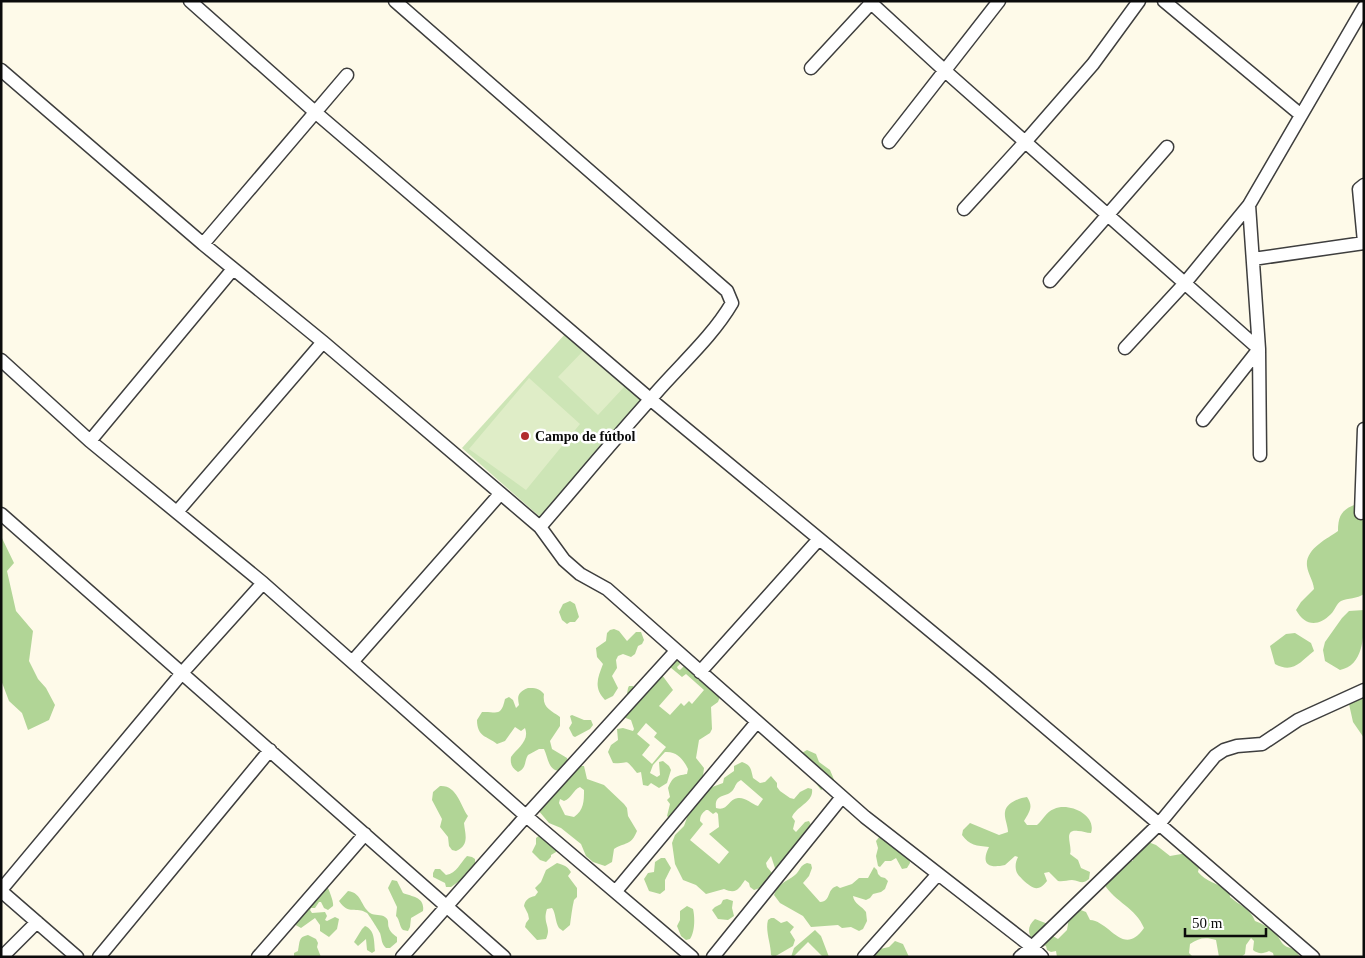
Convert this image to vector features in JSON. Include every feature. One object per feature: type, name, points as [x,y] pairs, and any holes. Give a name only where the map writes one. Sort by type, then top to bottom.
[{"type":"street","points":[[190,1],[315,112],[650,399],[1159,824],[1313,957]]},
{"type":"street","points":[[395,1],[728,291],[732,303],[711,335],[650,399],[540,527]]},
{"type":"street","points":[[889,142],[999,1]]},
{"type":"street","points":[[964,209],[1093,64],[1139,1]]},
{"type":"street","points":[[1164,1],[1301,116]]},
{"type":"street","points":[[1124,348],[1186,283],[1249,205],[1363,8],[1355,1]]},
{"type":"street","points":[[811,68],[871,2],[944,70],[1259,349]]},
{"type":"street","points":[[1,70],[233,269],[323,342],[540,527],[564,560],[580,574],[608,589],[865,817],[1032,947],[1042,957]]},
{"type":"street","points":[[204,244],[347,75]]},
{"type":"street","points":[[1050,281],[1167,147]]},
{"type":"street","points":[[1253,259],[1364,242],[1359,190],[1364,185]]},
{"type":"street","points":[[1249,205],[1259,349],[1260,455]]},
{"type":"street","points":[[90,441],[233,269]]},
{"type":"street","points":[[177,512],[323,342]]},
{"type":"street","points":[[1204,420],[1259,349]]},
{"type":"street","points":[[1,360],[90,441],[263,583],[526,816],[692,957]]},
{"type":"street","points":[[1361,513],[1364,429]]},
{"type":"street","points":[[353,661],[500,494]]},
{"type":"street","points":[[1,514],[504,957]]},
{"type":"street","points":[[700,672],[819,539]]},
{"type":"street","points":[[77,957],[1,890],[182,673],[263,583]]},
{"type":"street","points":[[402,957],[526,816],[676,651]]},
{"type":"street","points":[[1020,957],[1159,824],[1215,756],[1224,750],[1237,746],[1262,744],[1298,720],[1364,690]]},
{"type":"street","points":[[616,891],[757,722]]},
{"type":"street","points":[[99,957],[270,750]]},
{"type":"street","points":[[713,957],[842,797]]},
{"type":"street","points":[[258,957],[365,834]]},
{"type":"street","points":[[864,957],[938,874]]},
{"type":"street","points":[[2,957],[37,922]]},
{"type":"green space","points":[[566,333],[643,400],[540,517],[462,448]]},
{"type":"green space","points":[[585,349],[625,386],[598,415],[558,377]]},
{"type":"green space","name":"Campo de fútbol","points":[[529,378],[580,424],[526,490],[469,449]]},
{"type":"green space","points":[[1364,501],[1364,594],[1341,601],[1331,614],[1317,623],[1308,622],[1296,610],[1314,589],[1307,566],[1309,554],[1338,531],[1341,514],[1344,511]]},
{"type":"green space","points":[[1,536],[14,563],[7,571],[16,611],[33,631],[29,661],[55,705],[49,720],[28,730],[22,713],[9,701],[1,680]]},
{"type":"green space","points":[[570,601],[575,604],[579,617],[575,622],[567,624],[562,620],[559,612],[563,604]]},
{"type":"green space","points":[[1364,610],[1363,638],[1359,655],[1348,667],[1340,670],[1325,661],[1323,650],[1325,642],[1349,611]]},
{"type":"green space","points":[[614,629],[619,631],[627,641],[636,632],[641,632],[644,640],[631,657],[623,654],[618,656],[616,660],[617,668],[612,676],[618,688],[613,696],[605,700],[601,696],[598,687],[598,678],[603,664],[597,657],[596,648],[606,641],[607,633]]},
{"type":"green space","points":[[1295,633],[1311,643],[1314,651],[1292,667],[1281,667],[1275,664],[1270,646],[1286,634]]},
{"type":"green space","points":[[678,657],[680,664],[677,667],[678,669],[680,670],[685,665],[721,694],[718,702],[711,707],[712,729],[710,733],[699,740],[696,758],[704,768],[703,776],[672,821],[667,816],[670,804],[667,800],[670,797],[668,788],[675,777],[687,774],[688,769],[682,759],[676,754],[665,752],[653,765],[650,773],[657,777],[660,775],[659,762],[663,761],[671,770],[667,783],[659,788],[651,783],[648,786],[643,785],[641,772],[637,773],[626,762],[613,763],[608,752],[611,745],[618,740],[617,729],[623,728],[633,731],[634,729],[631,720],[623,717],[628,688],[633,686],[641,697],[645,696],[648,688],[645,675]],"holes":[[[670,667],[682,677],[686,674],[704,690],[692,704],[689,701],[684,706],[681,703],[670,715],[659,706],[673,690],[662,675]],[[646,723],[657,733],[654,737],[666,747],[652,764],[642,755],[650,745],[637,734]]]},
{"type":"green space","points":[[528,688],[537,689],[542,692],[546,706],[560,717],[560,726],[550,741],[552,749],[567,758],[568,762],[560,771],[553,769],[544,749],[539,749],[528,755],[524,766],[518,772],[513,767],[511,757],[526,737],[525,728],[521,731],[515,727],[505,741],[497,744],[483,735],[477,726],[477,720],[482,712],[500,711],[505,699],[509,697],[513,700],[516,708],[519,705],[519,695]]},
{"type":"green space","points":[[1364,691],[1364,738],[1353,722],[1349,704]]},
{"type":"green space","points":[[572,715],[584,720],[591,720],[593,725],[590,729],[575,737],[569,728],[572,723],[570,716]]},
{"type":"green space","points":[[807,750],[816,754],[819,762],[830,770],[835,782],[821,790],[811,777],[801,770],[797,762],[800,754]]},
{"type":"green space","points":[[742,762],[747,764],[753,778],[760,783],[765,782],[771,776],[777,783],[780,791],[790,798],[794,799],[800,792],[808,788],[812,789],[808,801],[792,817],[795,821],[793,829],[796,832],[805,822],[809,821],[811,825],[790,850],[779,868],[775,868],[771,856],[766,863],[773,874],[763,887],[754,890],[745,880],[735,891],[724,889],[706,894],[696,885],[683,880],[675,864],[672,843],[675,835],[684,826],[689,812],[707,789],[723,783],[724,778],[734,771],[734,766]],"holes":[[[741,780],[763,799],[758,806],[738,798],[726,807],[716,808],[717,800],[733,790]],[[706,810],[713,814],[716,812],[718,814],[719,827],[709,834],[729,852],[719,864],[690,840],[703,824],[700,818]]]},
{"type":"green space","points":[[580,766],[584,766],[587,779],[604,785],[624,804],[627,808],[628,816],[637,831],[630,841],[614,849],[612,862],[605,866],[593,862],[586,856],[581,844],[561,828],[549,823],[538,810]],"holes":[[[580,787],[584,790],[580,811],[574,817],[565,815],[559,803],[560,799],[567,800]]]},
{"type":"green space","points":[[440,786],[454,792],[468,816],[464,823],[465,842],[456,851],[452,850],[449,846],[448,837],[440,827],[442,819],[432,800],[433,792]]},
{"type":"green space","points":[[1027,797],[1030,807],[1024,821],[1027,825],[1037,825],[1049,812],[1060,807],[1074,809],[1086,816],[1090,821],[1091,833],[1073,831],[1069,835],[1070,854],[1078,860],[1081,868],[1090,872],[1087,881],[1058,881],[1049,872],[1044,873],[1047,881],[1044,885],[1038,888],[1032,887],[1017,873],[1016,862],[1018,857],[1015,856],[1005,865],[994,866],[987,864],[986,857],[989,847],[967,841],[962,835],[963,830],[970,823],[999,835],[1008,832],[1005,817],[1006,809],[1020,798]]},
{"type":"green space","points":[[540,835],[556,849],[556,852],[546,862],[540,860],[532,852],[536,844],[536,838]]},
{"type":"green space","points":[[880,836],[909,854],[910,863],[907,868],[902,869],[896,858],[891,861],[885,861],[880,867],[878,866],[876,841]]},
{"type":"green space","points":[[1148,842],[1156,845],[1170,856],[1187,853],[1200,863],[1198,872],[1201,875],[1220,886],[1229,888],[1230,897],[1248,910],[1255,921],[1274,932],[1284,945],[1294,949],[1300,957],[1274,957],[1273,953],[1269,951],[1257,952],[1253,950],[1254,941],[1251,938],[1246,945],[1245,954],[1241,957],[1219,957],[1216,940],[1205,938],[1190,944],[1189,953],[1193,957],[1057,957],[1056,951],[1051,952],[1047,950],[1046,946],[1030,936],[1029,928],[1035,919],[1048,924],[1051,935],[1058,939],[1067,930],[1070,912],[1078,909],[1086,912],[1090,920],[1104,926],[1123,939],[1130,940],[1136,936],[1144,928],[1140,921],[1104,884],[1121,861],[1133,861],[1132,853]]},
{"type":"green space","points":[[467,856],[475,859],[475,864],[464,875],[462,883],[458,882],[451,887],[446,887],[445,883],[433,877],[435,869],[440,869],[446,875],[450,874]]},
{"type":"green space","points":[[665,858],[671,868],[665,880],[665,890],[660,894],[649,891],[644,879],[648,873],[654,872],[655,862]]},
{"type":"green space","points":[[557,863],[570,870],[571,872],[568,876],[577,888],[577,897],[574,900],[570,925],[563,931],[558,926],[552,908],[547,909],[548,935],[546,939],[537,940],[525,927],[529,919],[524,906],[528,899],[535,896],[538,892],[535,888],[541,882],[546,870]]},
{"type":"green space","points":[[807,863],[811,864],[812,868],[809,876],[803,883],[820,902],[826,900],[831,890],[837,886],[840,888],[852,884],[859,878],[868,878],[874,867],[881,877],[888,881],[885,889],[873,894],[866,900],[853,896],[855,901],[866,912],[867,921],[863,929],[859,931],[851,927],[842,928],[838,925],[811,927],[803,916],[780,903],[774,895],[778,888]]},
{"type":"green space","points":[[392,880],[397,881],[403,893],[418,898],[423,906],[423,911],[411,918],[408,931],[403,930],[396,916],[397,907],[388,888]]},
{"type":"green space","points":[[327,886],[333,906],[328,910],[319,902],[315,908],[310,910],[312,913],[325,912],[327,916],[325,920],[327,921],[335,917],[339,919],[337,929],[329,937],[320,931],[320,925],[315,918],[301,928],[292,923],[292,907]]},
{"type":"green space","points":[[348,891],[356,894],[370,913],[387,918],[388,927],[397,937],[397,942],[390,948],[386,948],[382,943],[380,933],[367,913],[359,910],[349,910],[339,901]]},
{"type":"green space","points":[[723,900],[733,901],[734,916],[728,920],[718,919],[712,910],[721,904]]},
{"type":"green space","points":[[687,906],[693,909],[694,924],[692,936],[686,940],[681,936],[677,926],[680,920],[680,911]]},
{"type":"green space","points":[[771,918],[781,923],[787,921],[794,927],[790,932],[795,940],[793,946],[774,957],[771,955],[767,929],[768,920]]},
{"type":"green space","points":[[365,926],[371,930],[373,936],[375,951],[372,953],[367,950],[366,939],[358,946],[354,942]]},
{"type":"green space","points":[[815,930],[821,936],[829,957],[823,957],[808,942],[791,957],[794,948]]},
{"type":"green space","points":[[308,935],[316,939],[321,957],[294,957],[294,953],[298,951],[301,939]]},
{"type":"green space","points":[[895,941],[903,944],[909,957],[869,957],[880,949],[889,947]]},
{"type":"place","name":"Campo de fútbol","points":[[525,436]]}]
